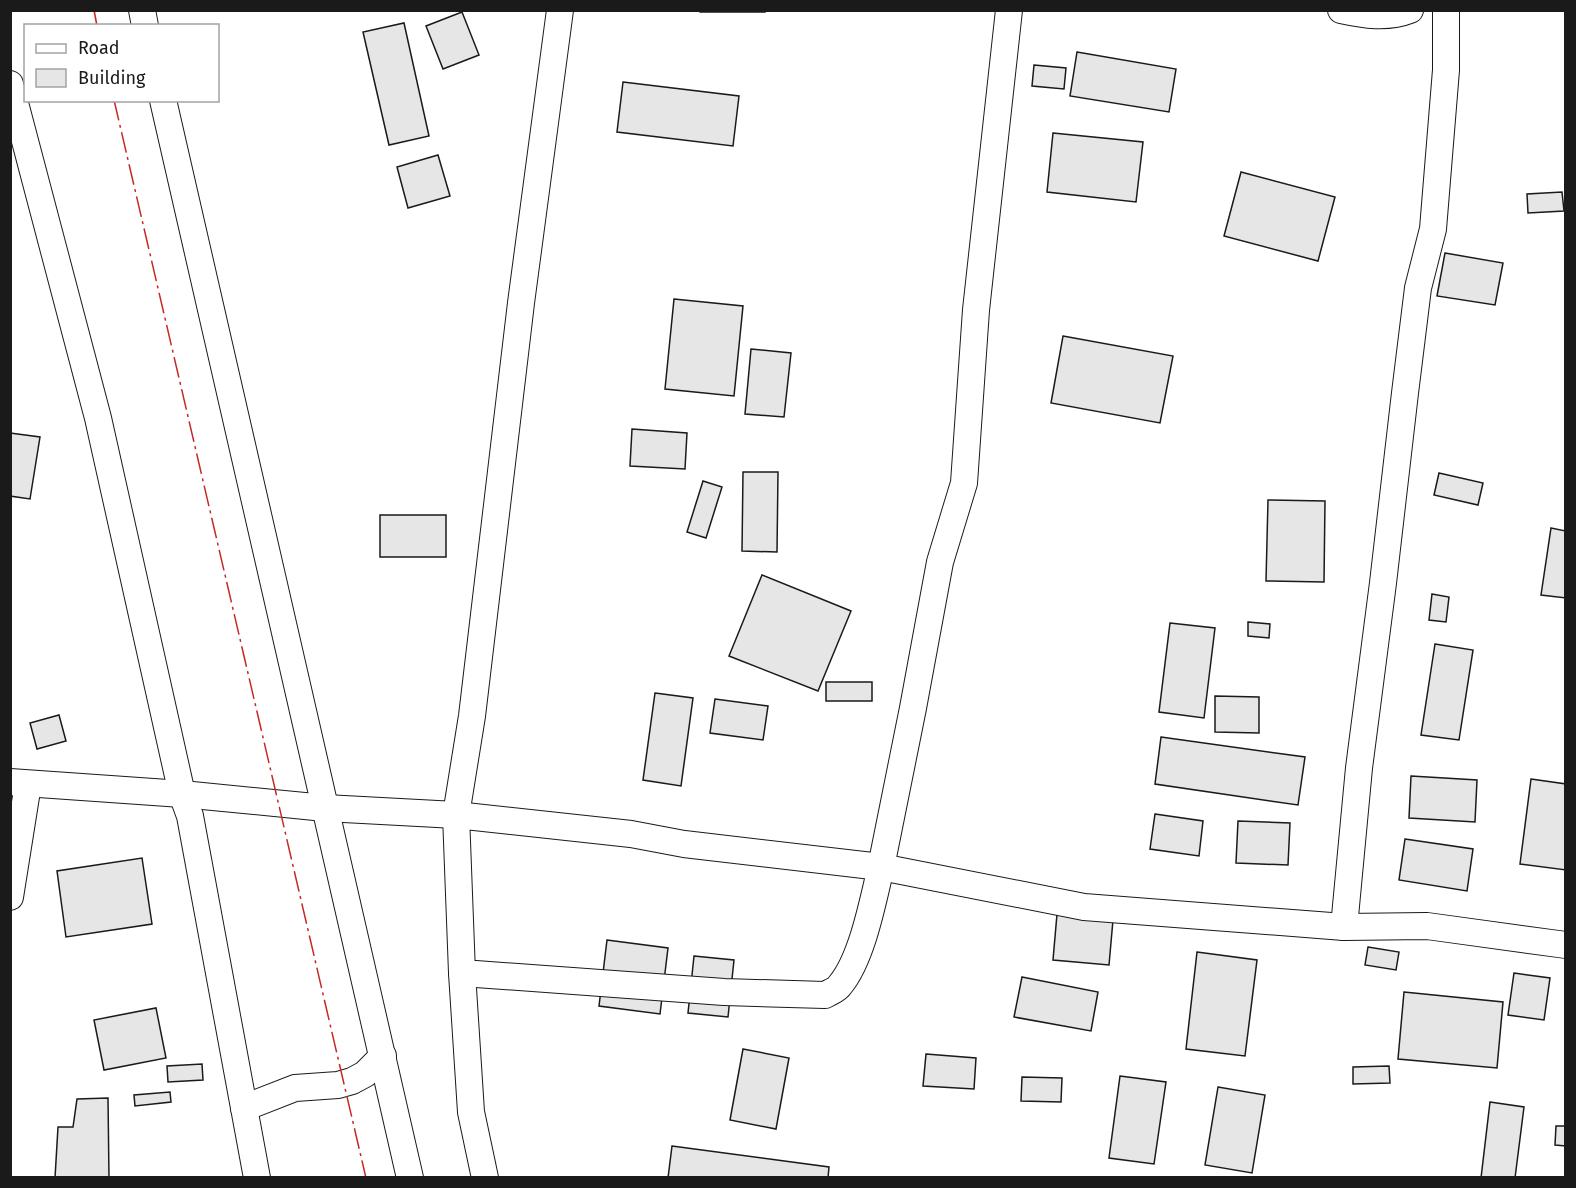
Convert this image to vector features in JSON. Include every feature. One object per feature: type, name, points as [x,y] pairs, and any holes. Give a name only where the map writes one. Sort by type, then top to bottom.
[{"type":"street","points":[[485,1178],[471,1112],[462,973],[456,815],[472,716],[521,303],[560,10]]},
{"type":"street","points":[[462,973],[724,992],[825,995],[839,987],[853,964],[881,867],[914,708],[940,562],[964,483],[976,310],[1009,10]]},
{"type":"street","points":[[1341,10],[1371,16],[1393,15],[1410,10]]},
{"type":"street","points":[[1344,927],[1359,768],[1405,393],[1419,288],[1433,229],[1446,70],[1446,10]]},
{"type":"street","points":[[10,84],[98,418],[182,794],[190,816],[257,1178]]},
{"type":"street","points":[[163,102],[287,633],[410,1178]]},
{"type":"street","points":[[10,897],[19,783],[456,815],[631,834],[684,844],[881,867],[1084,907],[1344,927],[1426,926],[1566,945]]},
{"type":"street","points":[[244,1108],[295,1088],[338,1085],[352,1081],[365,1074],[383,1056]]},
{"type":"building","points":[[700,10],[765,10],[765,12],[700,12]]},
{"type":"building","points":[[462,12],[479,55],[443,69],[426,26]]},
{"type":"building","points":[[404,23],[429,136],[389,145],[363,32]]},
{"type":"building","points":[[1077,52],[1176,69],[1169,112],[1070,96]]},
{"type":"building","points":[[1034,65],[1066,68],[1064,89],[1032,86]]},
{"type":"building","points":[[623,82],[739,96],[733,146],[617,132]]},
{"type":"building","points":[[1053,133],[1143,142],[1136,202],[1047,192]]},
{"type":"building","points":[[438,155],[450,196],[408,208],[397,167]]},
{"type":"building","points":[[1241,172],[1335,197],[1318,261],[1224,236]]},
{"type":"building","points":[[1562,192],[1564,211],[1528,213],[1527,194]]},
{"type":"building","points":[[1445,253],[1503,263],[1495,305],[1437,296]]},
{"type":"building","points":[[674,299],[743,306],[734,396],[665,389]]},
{"type":"building","points":[[1063,336],[1173,356],[1160,423],[1051,403]]},
{"type":"building","points":[[751,349],[791,353],[784,417],[745,414]]},
{"type":"building","points":[[632,429],[687,433],[685,469],[630,466]]},
{"type":"building","points":[[10,433],[40,437],[30,499],[10,496]]},
{"type":"building","points":[[743,472],[778,472],[777,552],[742,551]]},
{"type":"building","points":[[1439,473],[1483,483],[1478,505],[1434,495]]},
{"type":"building","points":[[703,481],[722,487],[706,538],[687,532]]},
{"type":"building","points":[[1268,500],[1325,501],[1324,582],[1266,581]]},
{"type":"building","points":[[380,515],[446,515],[446,557],[380,557]]},
{"type":"building","points":[[1551,528],[1566,531],[1566,598],[1541,595]]},
{"type":"building","points":[[762,575],[851,611],[818,691],[729,656]]},
{"type":"building","points":[[1432,594],[1449,597],[1446,622],[1429,620]]},
{"type":"building","points":[[1248,622],[1270,624],[1269,638],[1248,636]]},
{"type":"building","points":[[1170,623],[1215,628],[1204,718],[1159,712]]},
{"type":"building","points":[[1435,644],[1473,650],[1459,740],[1421,735]]},
{"type":"building","points":[[826,682],[872,682],[872,701],[826,701]]},
{"type":"building","points":[[655,693],[693,698],[681,786],[643,780]]},
{"type":"building","points":[[1215,696],[1259,697],[1259,733],[1215,732]]},
{"type":"building","points":[[715,699],[768,706],[763,740],[710,733]]},
{"type":"building","points":[[59,715],[66,741],[37,749],[30,723]]},
{"type":"building","points":[[1161,737],[1305,757],[1298,805],[1155,784]]},
{"type":"building","points":[[1411,776],[1477,780],[1475,822],[1409,818]]},
{"type":"building","points":[[1531,779],[1566,784],[1566,870],[1520,864]]},
{"type":"building","points":[[1155,814],[1203,821],[1199,856],[1150,849]]},
{"type":"building","points":[[1238,821],[1290,823],[1288,865],[1236,863]]},
{"type":"building","points":[[1405,839],[1473,849],[1467,891],[1399,880]]},
{"type":"building","points":[[142,858],[152,924],[66,937],[57,871]]},
{"type":"building","points":[[1057,914],[1113,920],[1109,965],[1053,960]]},
{"type":"building","points":[[607,940],[668,948],[660,1014],[599,1006]]},
{"type":"building","points":[[1368,947],[1399,952],[1396,970],[1365,965]]},
{"type":"building","points":[[1197,952],[1257,960],[1245,1056],[1186,1049]]},
{"type":"building","points":[[694,956],[734,960],[728,1017],[688,1013]]},
{"type":"building","points":[[1514,973],[1550,978],[1544,1020],[1508,1015]]},
{"type":"building","points":[[1022,977],[1098,992],[1091,1031],[1014,1017]]},
{"type":"building","points":[[1404,992],[1503,1002],[1497,1068],[1398,1059]]},
{"type":"building","points":[[156,1008],[166,1058],[104,1070],[94,1020]]},
{"type":"building","points":[[743,1049],[789,1058],[776,1129],[730,1120]]},
{"type":"building","points":[[926,1054],[976,1058],[974,1089],[923,1086]]},
{"type":"building","points":[[202,1064],[203,1080],[168,1082],[167,1066]]},
{"type":"building","points":[[1389,1066],[1390,1083],[1353,1084],[1353,1067]]},
{"type":"building","points":[[1120,1076],[1166,1082],[1154,1164],[1109,1158]]},
{"type":"building","points":[[1022,1077],[1062,1078],[1061,1102],[1021,1101]]},
{"type":"building","points":[[1218,1087],[1265,1095],[1252,1173],[1205,1165]]},
{"type":"building","points":[[170,1092],[171,1102],[135,1106],[134,1095]]},
{"type":"building","points":[[108,1098],[109,1178],[55,1178],[58,1127],[73,1127],[77,1099]]},
{"type":"building","points":[[1490,1102],[1524,1107],[1515,1178],[1481,1178]]},
{"type":"building","points":[[1556,1126],[1566,1126],[1566,1146],[1555,1145]]},
{"type":"building","points":[[672,1146],[829,1167],[828,1178],[668,1178]]},
{"type":"power","points":[[94,10],[97,24]]},
{"type":"power","points":[[114,102],[366,1178]]}]
